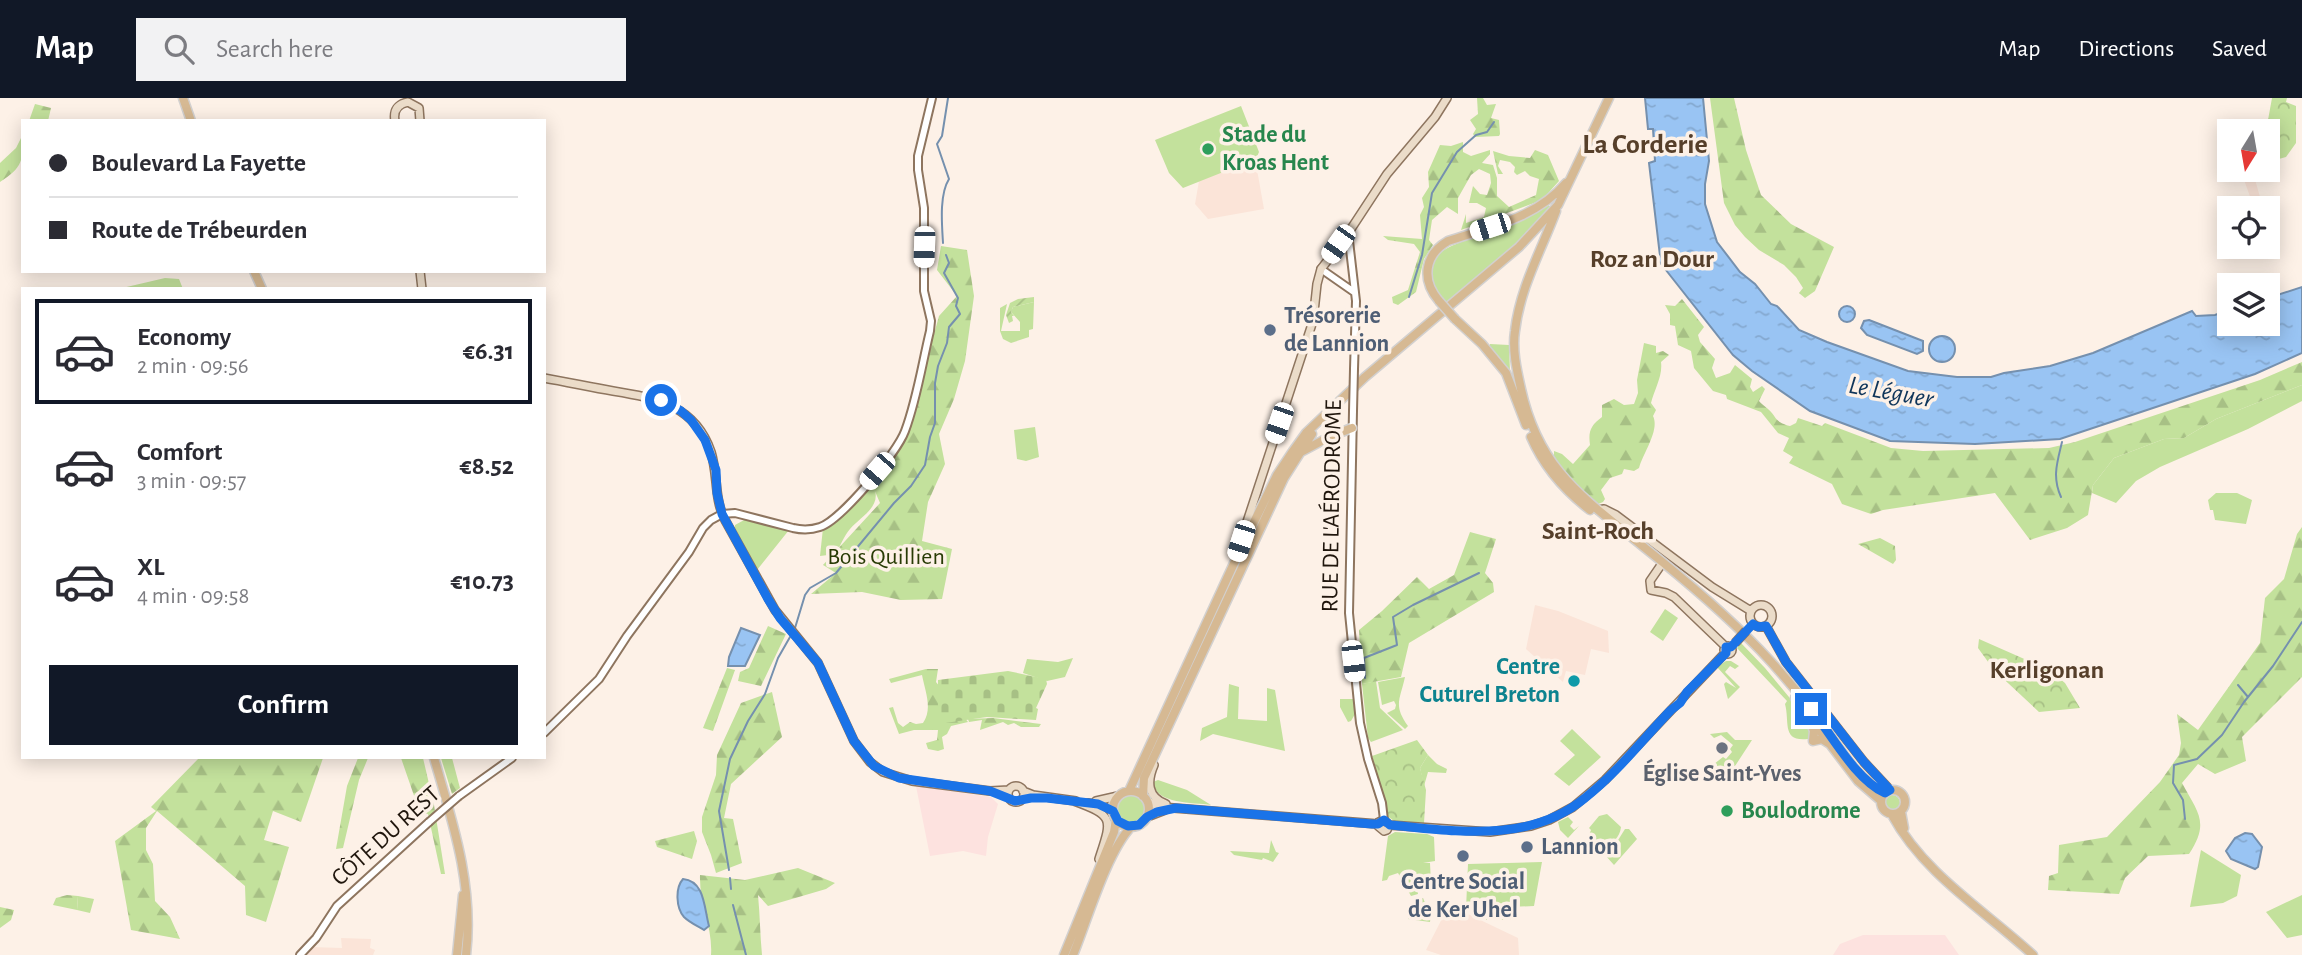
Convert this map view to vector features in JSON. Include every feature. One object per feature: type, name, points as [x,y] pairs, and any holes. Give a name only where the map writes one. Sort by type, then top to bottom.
[{"type":"main road","points":[[183,98],[190,119]]},
{"type":"main road","points":[[1235,561],[1313,321],[1321,269],[1387,174],[1435,117],[1447,98]]},
{"type":"main road","points":[[1609,98],[1558,205],[1519,304],[1514,335],[1517,369],[1529,417],[1550,460],[1576,492],[1646,548],[1760,650],[1811,709],[1863,778],[1885,794]]},
{"type":"main road","points":[[395,119],[398,106],[408,100],[419,108],[421,119]]},
{"type":"main road","points":[[1570,178],[1541,206],[1511,220],[1448,240],[1439,246],[1430,259],[1426,274],[1427,284],[1439,301],[1482,344],[1506,373],[1533,441],[1555,477],[1576,499],[1661,565],[1753,650],[1806,711],[1812,724],[1813,741],[1822,739],[1833,747],[1858,781],[1885,794],[1898,791],[1905,804],[1896,813]]},
{"type":"main road","points":[[1129,791],[1277,475],[1306,433],[1519,247],[1558,205]]},
{"type":"main road","points":[[546,378],[650,397],[681,411],[699,430],[716,470],[717,493],[722,514],[780,618],[818,663],[854,741],[870,762],[883,772],[899,778],[990,791],[1009,790],[1018,786],[1033,795],[1098,804],[1114,815],[1122,825],[1130,827],[1139,825],[1157,812],[1176,808]]},
{"type":"main road","points":[[1147,817],[1149,809],[1145,798],[1144,778],[1284,478],[1331,409]]},
{"type":"main road","points":[[1298,454],[1352,428]]},
{"type":"main road","points":[[1598,510],[1604,509],[1616,515],[1712,587],[1751,611]]},
{"type":"main road","points":[[1661,565],[1650,581],[1651,590],[1674,597],[1729,647]]},
{"type":"main road","points":[[1759,605],[1768,608],[1772,618],[1766,626],[1758,627],[1749,618],[1751,611],[1759,605]]},
{"type":"main road","points":[[1074,801],[1099,801],[1129,791],[1137,792],[1156,806],[1176,808],[1490,832],[1523,828],[1549,820],[1573,807],[1605,780],[1753,624]]},
{"type":"main road","points":[[1766,626],[1786,662],[1864,762],[1885,794],[1883,810],[1896,813],[1906,831],[1950,885],[2033,955]]},
{"type":"main road","points":[[1169,726],[1151,772],[1149,786],[1155,799],[1176,808]]},
{"type":"main road","points":[[434,759],[455,829],[463,868],[469,912],[466,955]]},
{"type":"main road","points":[[1009,790],[1010,799]]},
{"type":"main road","points":[[990,791],[1015,801],[1061,799]]},
{"type":"main road","points":[[1021,800],[1023,791]]},
{"type":"main road","points":[[1065,955],[1114,832],[1114,803],[1118,796]]},
{"type":"main road","points":[[1074,801],[1097,809],[1109,824],[1089,892]]},
{"type":"main road","points":[[1073,955],[1107,868],[1130,827]]},
{"type":"main road","points":[[457,955],[463,899],[463,868]]},
{"type":"street","points":[[546,731],[599,679],[711,520],[722,514],[735,513],[802,530],[819,528],[839,515],[900,444],[909,421],[930,331],[924,291],[924,208],[918,156],[932,98]]},
{"type":"street","name":"RUE DE L'AÉRODROME","points":[[1348,232],[1356,312],[1349,613],[1360,723],[1382,803],[1384,823]]},
{"type":"street","points":[[1321,269],[1354,292]]},
{"type":"street","name":"CÔTE DU REST","points":[[300,955],[316,938],[337,906],[459,796],[511,759]]},
{"type":"shaded area","points":[[1256,164],[1264,209],[1208,219],[1195,204],[1199,181],[1234,167]]},
{"type":"shaded area","points":[[2245,182],[2256,182],[2260,196],[2250,196]]},
{"type":"shaded area","points":[[1535,605],[1608,631],[1609,653],[1591,649],[1585,675],[1566,671],[1563,682],[1526,649]]},
{"type":"shaded area","points":[[916,786],[991,797],[998,804],[988,837],[986,856],[963,851],[930,856]]},
{"type":"shaded area","points":[[1449,905],[1518,938],[1519,955],[1441,955],[1426,950]]},
{"type":"shaded area","points":[[1863,935],[1945,935],[1959,955],[1833,955],[1840,944]]},
{"type":"shaded area","points":[[341,938],[371,939],[370,948],[375,950],[373,955],[304,955],[310,947],[342,948]]},
{"type":"green space","points":[[1477,98],[1483,98],[1487,105],[1496,104],[1491,118],[1499,120],[1499,136],[1475,137],[1473,134],[1476,129],[1470,120],[1478,114]]},
{"type":"green space","points":[[1710,98],[1734,98],[1746,150],[1761,195],[1791,224],[1834,247],[1815,291],[1805,298],[1799,293],[1803,288],[1796,277],[1745,237],[1735,225],[1724,203]]},
{"type":"green space","points":[[2272,98],[2287,98],[2286,102],[2296,106],[2296,143],[2286,157],[2280,159],[2280,119],[2268,119]]},
{"type":"green space","points":[[35,104],[51,108],[48,119],[30,119]]},
{"type":"green space","points":[[1241,106],[1259,152],[1256,159],[1183,188],[1169,173],[1155,140]]},
{"type":"green space","points":[[21,138],[20,162],[13,172],[0,182],[0,163],[16,148]]},
{"type":"green space","points":[[1463,142],[1463,152],[1471,156],[1490,150],[1482,163],[1493,165],[1497,178],[1497,196],[1509,207],[1536,195],[1539,179],[1525,171],[1517,175],[1510,162],[1500,160],[1498,166],[1503,174],[1498,174],[1493,151],[1530,158],[1535,150],[1548,155],[1559,181],[1542,200],[1461,230],[1466,214],[1466,223],[1484,217],[1486,208],[1477,203],[1469,203],[1473,186],[1480,194],[1487,195],[1491,183],[1490,174],[1479,169],[1471,175],[1458,198],[1458,214],[1447,207],[1432,220],[1429,240],[1433,245],[1424,259],[1416,292],[1398,305],[1393,303],[1392,297],[1408,290],[1420,252],[1414,244],[1388,240],[1383,236],[1422,239],[1420,215],[1424,207],[1422,198],[1429,187],[1428,172],[1440,145],[1451,146]]},
{"type":"green space","points":[[1548,205],[1551,207],[1512,248],[1446,304],[1434,287],[1430,273],[1432,262],[1439,254]]},
{"type":"green space","name":"Bois Quillien","points":[[941,246],[967,250],[974,296],[965,361],[954,399],[939,434],[945,464],[928,502],[922,541],[952,549],[942,599],[901,600],[862,592],[811,594],[836,573],[823,565],[880,503],[871,482],[905,439],[939,316],[957,296],[937,270]]},
{"type":"green space","points":[[165,278],[179,279],[182,287],[127,287]]},
{"type":"green space","points":[[1034,297],[1034,302],[1013,307],[1013,321],[1009,323],[1006,315],[1010,303]]},
{"type":"green space","points":[[1682,299],[1704,327],[1698,335],[1700,342],[1715,359],[1712,368],[1716,378],[1730,373],[1735,365],[1752,379],[1750,387],[1753,392],[1762,386],[1765,389],[1759,401],[1781,422],[1790,426],[1796,423],[1798,418],[1822,426],[1825,423],[1891,448],[1923,451],[2049,448],[2075,442],[2260,380],[2302,362],[2302,385],[2216,419],[2184,438],[2164,439],[2114,458],[2093,485],[2088,515],[2067,528],[2030,540],[1995,493],[1871,514],[1842,504],[1832,484],[1789,463],[1793,457],[1783,451],[1789,438],[1778,433],[1761,412],[1713,391],[1694,368],[1691,351],[1678,345],[1675,326],[1670,325],[1670,314],[1665,305],[1675,306]]},
{"type":"green space","points":[[1034,302],[1033,329],[1029,330],[1029,337],[1011,343],[1003,339],[1000,331],[1000,308],[1007,304],[1001,331],[1020,331],[1020,322],[1011,312],[1013,307]]},
{"type":"green space","points":[[1644,343],[1656,346],[1656,353],[1663,351],[1669,355],[1661,362],[1660,378],[1651,403],[1656,410],[1653,416],[1653,435],[1639,468],[1634,471],[1624,469],[1622,474],[1610,478],[1601,490],[1605,499],[1596,505],[1554,458],[1554,451],[1573,464],[1590,445],[1590,432],[1602,417],[1602,405],[1614,399],[1624,405],[1634,404],[1638,393],[1637,380]]},
{"type":"green space","points":[[1490,344],[1509,345],[1510,372],[1490,350]]},
{"type":"green space","points":[[2302,385],[2302,401],[2248,429],[2160,467],[2136,481],[2116,503],[2092,493],[2093,485],[2114,458],[2164,439],[2184,438],[2216,419]]},
{"type":"green space","points":[[1035,427],[1039,457],[1026,461],[1017,459],[1014,430]]},
{"type":"green space","points":[[871,482],[876,497],[871,509],[848,532],[836,554],[820,556],[823,528],[840,518]]},
{"type":"green space","points":[[2216,493],[2237,493],[2252,500],[2246,524],[2215,520],[2208,500]]},
{"type":"green space","points":[[746,519],[789,530],[757,570],[735,528],[735,525]]},
{"type":"green space","points":[[2302,527],[2302,677],[2242,737],[2246,761],[2215,774],[2198,764],[2182,783],[2197,810],[2200,825],[2199,834],[2189,854],[2148,856],[2125,878],[2119,894],[2048,890],[2049,876],[2058,873],[2059,845],[2107,837],[2160,782],[2179,755],[2181,743],[2177,714],[2198,730],[2260,643],[2265,598],[2284,579],[2297,534]]},
{"type":"green space","points":[[1470,532],[1496,539],[1485,573],[1493,583],[1494,592],[1409,643],[1401,677],[1362,684],[1359,630],[1417,577],[1429,589],[1454,575]]},
{"type":"green space","points":[[1880,538],[1895,546],[1896,560],[1893,564],[1858,544]]},
{"type":"green space","points":[[1665,609],[1678,618],[1663,641],[1650,632]]},
{"type":"green space","points":[[768,626],[786,634],[761,686],[738,681],[740,672],[749,668]]},
{"type":"green space","points":[[1979,639],[2049,670],[2065,683],[2080,708],[2039,712],[1994,670],[1978,648]]},
{"type":"green space","points":[[1741,643],[1808,720],[1811,729],[1808,739],[1799,739],[1790,734],[1785,704],[1787,701],[1737,648]]},
{"type":"green space","points":[[1073,658],[1065,677],[1047,681],[1023,673],[1027,659],[1058,662]]},
{"type":"green space","points":[[1726,661],[1739,666],[1735,669],[1730,666],[1725,672],[1740,687],[1728,699],[1724,684],[1726,682],[1736,688],[1717,667]]},
{"type":"green space","points":[[727,668],[735,670],[713,731],[703,728]]},
{"type":"green space","points":[[926,669],[938,669],[936,682],[968,722],[951,726],[942,737],[944,749],[938,751],[928,749],[926,743],[937,740],[938,730],[914,730],[899,734],[889,708],[893,707],[898,723],[903,727],[910,722],[923,723],[928,706],[922,675],[891,683],[889,679]]},
{"type":"green space","points":[[1008,671],[1046,679],[1047,684],[1036,708],[1036,720],[987,717],[938,724],[938,680]]},
{"type":"green space","points":[[1405,677],[1399,707],[1408,726],[1405,729],[1387,713],[1395,709],[1394,701],[1382,705],[1378,682]]},
{"type":"green space","points":[[1376,681],[1380,708],[1403,730],[1371,742],[1368,738],[1362,684]]},
{"type":"green space","points":[[1229,684],[1239,687],[1238,719],[1267,721],[1267,688],[1275,690],[1285,751],[1213,734],[1200,741],[1202,728],[1227,717]]},
{"type":"green space","points":[[772,692],[782,737],[731,784],[724,818],[733,819],[742,863],[716,873],[702,832],[702,817],[716,775],[717,755],[741,703]]},
{"type":"green space","points":[[1340,699],[1353,699],[1355,714],[1351,721],[1348,722],[1340,707]]},
{"type":"green space","points":[[993,718],[1041,724],[1039,727],[1021,727],[1003,722],[980,730],[982,720],[969,722],[968,719]]},
{"type":"green space","points":[[1572,729],[1601,757],[1569,786],[1554,774],[1575,755],[1560,741]]},
{"type":"green space","points":[[1727,732],[1735,740],[1752,740],[1724,783],[1714,764],[1723,757],[1726,759],[1732,752],[1730,749],[1733,745],[1721,735],[1714,738],[1710,734]]},
{"type":"green space","points":[[1417,740],[1428,755],[1420,768],[1426,790],[1424,823],[1394,821],[1386,815],[1372,756]]},
{"type":"green space","points":[[1428,755],[1447,769],[1446,773],[1428,772],[1424,786],[1420,768]]},
{"type":"green space","points":[[198,759],[323,759],[301,822],[273,811],[264,840],[289,847],[266,922],[246,915],[245,886],[157,811],[146,828],[146,850],[153,864],[155,901],[170,917],[180,939],[131,930],[115,841],[156,811],[151,807]]},
{"type":"green space","points":[[358,759],[368,759],[359,780],[343,848],[336,849],[347,786]]},
{"type":"green space","points":[[401,759],[423,759],[445,874],[441,874],[428,814],[420,813]]},
{"type":"green space","points":[[441,759],[452,759],[460,788],[452,794]]},
{"type":"green space","points":[[1158,780],[1187,790],[1211,805],[1168,799],[1156,789],[1153,782]]},
{"type":"green space","points":[[1131,794],[1137,795],[1145,803],[1145,815],[1137,823],[1131,824],[1125,823],[1117,815],[1116,809],[1117,803],[1125,795]]},
{"type":"green space","points":[[1892,795],[1898,797],[1898,809],[1892,811],[1886,809],[1884,803],[1886,797]]},
{"type":"green space","points":[[1607,814],[1621,827],[1613,842],[1603,845],[1593,840],[1589,835],[1589,828],[1599,816]]},
{"type":"green space","points":[[1568,817],[1573,822],[1570,826],[1574,830],[1579,826],[1568,838],[1560,830],[1558,822]]},
{"type":"green space","points":[[1625,829],[1629,829],[1637,839],[1614,865],[1605,855]]},
{"type":"green space","points":[[694,831],[697,841],[692,859],[657,847],[655,841]]},
{"type":"green space","points":[[1395,832],[1434,837],[1435,861],[1423,863],[1430,863],[1431,883],[1422,884],[1429,887],[1417,888],[1418,894],[1411,896],[1398,873],[1382,881],[1388,836]]},
{"type":"green space","points":[[1271,840],[1279,853],[1273,862],[1263,858],[1234,855],[1230,851],[1269,853]]},
{"type":"green space","points":[[2201,850],[2241,875],[2237,896],[2223,903],[2190,907]]},
{"type":"green space","points":[[1542,862],[1534,906],[1487,908],[1512,909],[1512,920],[1486,920],[1486,908],[1466,909],[1468,864]]},
{"type":"green space","points":[[798,868],[835,883],[826,889],[768,906],[758,895],[762,955],[711,955],[700,875],[745,880]]},
{"type":"green space","points":[[2302,895],[2302,935],[2287,938],[2266,912]]},
{"type":"green space","points":[[78,896],[94,899],[90,913],[77,910]]},
{"type":"green space","points":[[78,896],[77,910],[53,905],[56,898]]},
{"type":"green space","points":[[1423,898],[1426,905],[1432,904],[1430,922],[1408,919],[1411,905]]},
{"type":"green space","points":[[0,907],[14,910],[11,920],[0,928]]},
{"type":"water","name":"Le Léguer","points":[[1645,98],[1703,98],[1709,161],[1705,204],[1717,242],[1740,272],[1799,330],[1908,371],[1957,377],[1991,377],[2050,366],[2093,353],[2192,311],[2196,316],[2217,314],[2217,336],[2280,336],[2280,294],[2302,287],[2302,353],[2255,374],[2060,439],[1975,444],[1890,441],[1810,411],[1752,371],[1733,355],[1658,260],[1660,256],[1649,163],[1655,161],[1653,129],[1648,129]]},
{"type":"water","points":[[1847,306],[1855,314],[1847,322],[1839,314]]},
{"type":"water","points":[[1869,320],[1923,341],[1923,351],[1917,354],[1867,335],[1861,328],[1864,321]]},
{"type":"water","points":[[1942,336],[1951,340],[1955,349],[1951,358],[1942,362],[1933,358],[1929,349],[1933,340]]},
{"type":"water","points":[[741,628],[760,635],[745,666],[728,666],[729,657]]},
{"type":"water","points":[[2245,833],[2252,834],[2262,847],[2258,867],[2255,869],[2231,859],[2226,851],[2235,838]]},
{"type":"water","points":[[683,879],[690,881],[700,890],[709,926],[704,930],[686,919],[679,909],[678,893]]},
{"type":"waterway","points":[[943,243],[942,202],[949,179],[937,144],[942,136],[948,98]]},
{"type":"waterway","points":[[1409,297],[1422,255],[1432,193],[1457,152],[1476,135],[1487,132],[1494,122]]},
{"type":"waterway","points":[[795,628],[805,595],[810,588],[836,573],[911,486],[925,465],[935,423],[935,383],[938,366],[947,343],[949,327],[960,314],[956,306],[958,298],[944,273],[949,263],[946,255]]},
{"type":"waterway","points":[[2061,497],[2056,476],[2062,442]]},
{"type":"waterway","points":[[1365,678],[1364,658],[1397,645],[1393,617],[1479,573]]},
{"type":"waterway","points":[[2185,819],[2183,800],[2173,783],[2174,765],[2197,759],[2222,735],[2302,622]]},
{"type":"waterway","points":[[729,870],[719,811],[730,759],[748,721],[765,694],[778,658],[790,637]]},
{"type":"waterway","points":[[2238,685],[2248,697]]},
{"type":"waterway","points":[[730,878],[731,889]]},
{"type":"waterway","points":[[733,905],[746,955]]},
{"type":"place","name":"Stade du Kroas Hent","points":[[1208,149]]},
{"type":"place","name":"Trésorerie de Lannion","points":[[1270,330]]},
{"type":"place","name":"Centre Cuturel Breton","points":[[1574,681]]},
{"type":"place","name":"Église Saint-Yves","points":[[1722,748]]},
{"type":"place","name":"Boulodrome","points":[[1727,811]]},
{"type":"place","name":"Lannion","points":[[1527,847]]},
{"type":"place","name":"Centre Social de Ker Uhel","points":[[1463,856]]},
{"type":"district","name":"La Corderie","points":[[1645,145]]},
{"type":"district","name":"Roz an Dour","points":[[1652,259]]},
{"type":"district","name":"Saint-Roch","points":[[1598,531]]},
{"type":"district","name":"Kerligonan","points":[[2047,670]]},
{"type":"route","points":[[661,400],[691,420],[705,440],[716,470],[717,493],[722,514],[780,618],[818,663],[859,749],[874,766],[899,778],[990,791],[1015,801],[1047,798],[1098,804],[1113,811],[1118,821],[1128,826],[1139,825],[1157,812],[1176,808],[1372,824],[1384,820],[1390,825],[1440,830],[1515,830],[1549,820],[1586,798],[1680,703],[1687,692],[1726,653],[1726,647],[1731,647],[1753,624],[1758,627],[1766,626],[1786,662],[1864,762],[1890,790],[1885,793],[1863,778],[1811,709]]}]
